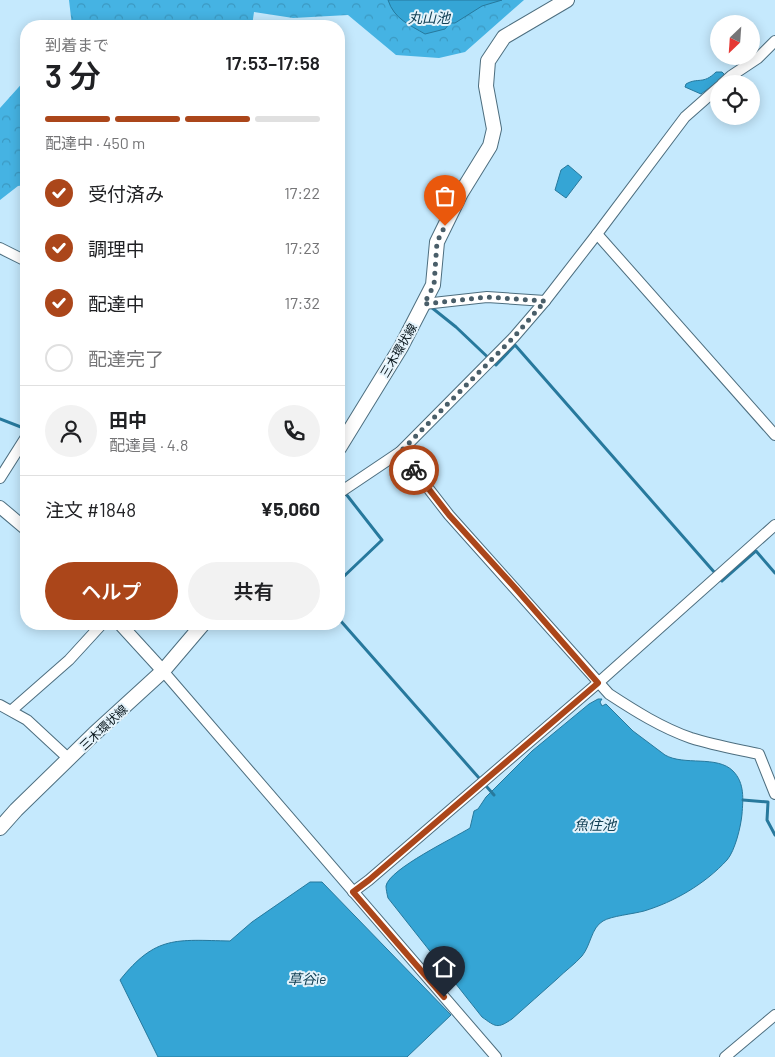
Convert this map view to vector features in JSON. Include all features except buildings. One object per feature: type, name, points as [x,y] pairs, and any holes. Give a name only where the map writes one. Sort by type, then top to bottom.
[{"type":"main road","name":"三木環状線","points":[[345,438],[401,347],[434,285],[437,242],[461,192],[490,146],[494,129],[486,86],[488,61],[504,37],[567,0]]},
{"type":"main road","name":"三木環状線","points":[[0,828],[16,810],[163,671],[199,630]]},
{"type":"street","points":[[734,75],[758,58],[775,41]]},
{"type":"street","points":[[345,489],[400,452],[514,337],[545,301],[685,117],[710,95]]},
{"type":"street","points":[[597,234],[775,435]]},
{"type":"street","points":[[0,248],[20,258]]},
{"type":"street","points":[[424,304],[487,297],[545,301]]},
{"type":"street","points":[[0,478],[20,446]]},
{"type":"street","points":[[400,452],[449,515],[609,694],[640,714],[690,737],[759,754],[775,794]]},
{"type":"street","points":[[0,507],[20,524]]},
{"type":"street","points":[[353,892],[598,683],[775,525]]},
{"type":"street","points":[[12,710],[69,660],[96,630]]},
{"type":"street","points":[[125,630],[496,1057]]},
{"type":"street","points":[[0,705],[27,720],[70,759]]},
{"type":"street","points":[[725,1057],[775,1015]]},
{"type":"green space","points":[[69,0],[524,0],[465,52],[439,58],[396,55],[348,15],[293,18],[254,12],[253,20],[71,20]]},
{"type":"green space","points":[[20,86],[20,186],[0,200],[0,108]]},
{"type":"water","name":"丸山池","points":[[388,0],[502,0],[482,6],[455,23],[450,23],[445,29],[425,34],[398,17]]},
{"type":"water","points":[[716,72],[724,74],[724,75],[712,75]]},
{"type":"water","points":[[710,77],[710,87],[701,94],[685,87],[690,82]]},
{"type":"water","points":[[568,165],[582,177],[566,198],[555,190],[561,170]]},
{"type":"water","name":"魚住池","points":[[602,699],[600,702],[602,706],[606,704],[633,731],[665,755],[681,760],[718,763],[733,771],[740,781],[743,797],[741,819],[733,851],[727,860],[709,877],[667,903],[603,921],[593,932],[585,952],[576,962],[512,1019],[497,1026],[482,1017],[388,898],[386,886],[398,871],[423,854],[470,828],[474,811],[478,809],[486,797],[532,751],[589,704]]},
{"type":"water","name":"草谷ie","points":[[310,882],[322,882],[451,1015],[407,1057],[158,1057],[120,980],[133,965],[156,948],[168,943],[195,940],[230,941],[252,922]]},
{"type":"waterway","points":[[431,307],[456,327],[496,365],[515,345],[722,581],[756,551],[775,573]]},
{"type":"waterway","points":[[0,419],[20,427]]},
{"type":"waterway","points":[[345,575],[382,540],[346,494]]},
{"type":"waterway","points":[[345,626],[494,795]]},
{"type":"waterway","points":[[743,800],[768,802],[767,820],[775,835]]},
{"type":"way so far","points":[[414,470],[400,452],[514,337],[545,301],[487,297],[424,304],[434,285],[437,242],[445,226]]},
{"type":"route","points":[[414,470],[449,515],[598,683],[353,892],[444,997]]}]
